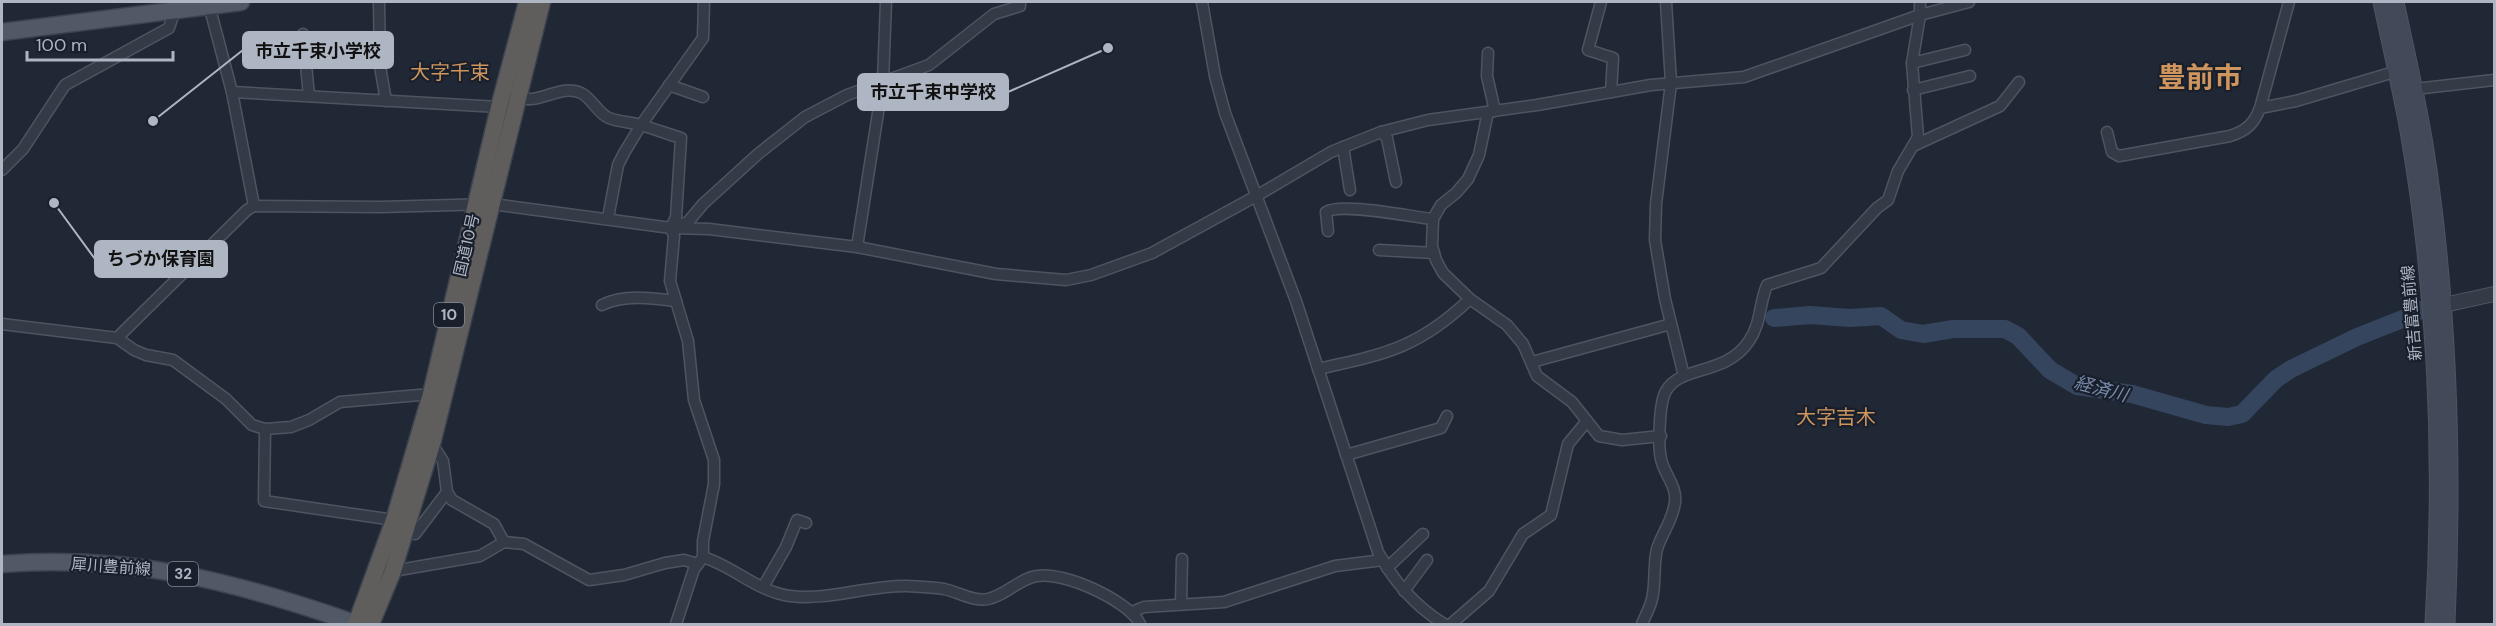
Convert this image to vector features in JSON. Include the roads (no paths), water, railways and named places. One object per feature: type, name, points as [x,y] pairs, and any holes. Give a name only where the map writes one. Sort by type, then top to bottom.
[{"type":"highway","name":"国道10号","points":[[356,624],[400,526],[432,444],[484,204],[499,107],[527,2]]},
{"type":"highway","name":"国道10号","points":[[371,624],[393,571],[400,526],[431,393],[484,204],[518,97],[542,2]]},
{"type":"main road","points":[[2,32],[173,6],[240,2]]},
{"type":"main road","name":"新吉富豊前線","points":[[2381,2],[2403,70],[2415,89],[2430,179],[2437,307],[2451,482],[2451,550],[2446,624]]},
{"type":"main road","name":"新吉富豊前線","points":[[2396,2],[2422,226],[2437,307],[2436,566],[2433,624]]},
{"type":"main road","name":"犀川豊前線","points":[[2,564],[91,562],[154,568],[217,580],[306,606],[356,624]]},
{"type":"street","points":[[379,2],[380,66],[386,101]]},
{"type":"street","points":[[608,218],[618,165],[641,125],[703,38],[704,2]]},
{"type":"street","points":[[857,247],[883,81],[886,2]]},
{"type":"street","points":[[671,228],[688,222],[703,204],[758,154],[805,117],[846,95],[929,65],[994,14],[1020,6],[1020,2]]},
{"type":"street","points":[[1202,2],[1215,76],[1225,113],[1258,195],[1385,564],[1415,603],[1444,624]]},
{"type":"street","points":[[1601,2],[1588,50],[1613,58],[1611,92]]},
{"type":"street","points":[[1666,2],[1671,83],[1656,204],[1655,240],[1671,324],[1684,376]]},
{"type":"street","points":[[1642,624],[1652,599],[1657,549],[1669,524],[1675,501],[1672,485],[1661,459],[1661,413],[1665,392],[1680,377],[1718,366],[1734,358],[1749,342],[1759,322],[1762,296],[1767,285],[1821,268],[1877,208],[1888,200],[1898,171],[1918,137],[1912,63],[1920,2]]},
{"type":"street","points":[[117,338],[246,210],[254,206],[380,207],[484,204],[608,218],[671,228],[709,229],[857,247],[996,274],[1066,280],[1091,275],[1142,257],[1258,195],[1331,152],[1381,132],[1428,120],[1611,92],[1671,83],[1744,77],[1920,15],[1969,2]]},
{"type":"street","points":[[2107,132],[2114,155],[2127,156],[2238,134],[2252,124],[2260,108],[2289,2]]},
{"type":"street","points":[[209,5],[232,92],[254,206]]},
{"type":"street","points":[[2,170],[23,149],[65,85],[74,78],[163,33],[169,28],[173,6]]},
{"type":"street","points":[[303,34],[309,96]]},
{"type":"street","points":[[1912,63],[1965,50]]},
{"type":"street","points":[[1488,53],[1487,76],[1491,112],[1479,155],[1468,179],[1441,205],[1433,219],[1432,246],[1443,273],[1470,299],[1507,325],[1523,344],[1537,376],[1572,402],[1599,436],[1609,439],[1661,436]]},
{"type":"street","points":[[2260,108],[2296,101],[2403,70]]},
{"type":"street","points":[[1913,90],[1970,76]]},
{"type":"street","points":[[2415,89],[2494,80]]},
{"type":"street","points":[[1913,146],[2001,106],[2019,82]]},
{"type":"street","points":[[669,85],[703,97]]},
{"type":"street","points":[[232,92],[499,107],[518,97],[525,100],[559,91],[582,93],[607,117],[681,138],[676,217],[671,228],[674,236],[670,281],[688,341],[694,400],[714,460],[714,484],[701,560],[694,569],[676,624]]},
{"type":"street","points":[[1381,132],[1387,138],[1396,182]]},
{"type":"street","points":[[1343,147],[1350,190]]},
{"type":"street","points":[[1328,231],[1326,212],[1331,208],[1358,209],[1433,219]]},
{"type":"street","points":[[1379,250],[1434,253]]},
{"type":"street","points":[[2437,307],[2494,294]]},
{"type":"street","points":[[602,305],[610,301],[645,297],[675,301]]},
{"type":"street","points":[[1318,369],[1376,357],[1408,345],[1437,328],[1470,299]]},
{"type":"street","points":[[2,324],[117,338],[134,350],[173,360],[226,399],[252,425],[265,429],[291,427],[309,420],[340,402],[431,393]]},
{"type":"street","points":[[1532,362],[1671,324]]},
{"type":"street","points":[[1346,455],[1441,428],[1447,416]]},
{"type":"street","points":[[1452,624],[1489,591],[1523,534],[1551,515],[1568,444],[1587,421]]},
{"type":"street","points":[[265,429],[264,501],[400,526],[416,534],[447,492]]},
{"type":"street","points":[[432,444],[443,461],[447,492],[452,500],[494,524],[504,542]]},
{"type":"street","points":[[763,587],[786,546],[796,520],[806,523]]},
{"type":"street","points":[[1132,612],[1144,607],[1224,602],[1335,566],[1385,564],[1423,534]]},
{"type":"street","points":[[393,571],[480,556],[504,542],[524,544],[589,580],[665,563],[701,560],[720,562],[763,587],[787,596],[807,597],[906,586],[945,590],[987,599],[1003,593],[1020,581],[1038,576],[1059,576],[1076,581],[1132,612],[1140,624]]},
{"type":"street","points":[[1181,604],[1182,559]]},
{"type":"street","points":[[1404,591],[1427,560]]},
{"type":"waterway","name":"経済川","points":[[1774,318],[1810,315],[1850,318],[1881,316],[1901,330],[1923,334],[1953,329],[2005,329],[2018,336],[2050,370],[2077,386],[2132,394],[2206,415],[2228,417],[2242,414],[2276,379],[2291,369],[2420,310]]},
{"type":"place","name":"市立千束中学校","points":[[1108,48]]},
{"type":"place","name":"市立千束小学校","points":[[153,121]]},
{"type":"place","name":"ちづか保育園","points":[[54,203]]},
{"type":"district","name":"大字千束","points":[[450,72]]},
{"type":"district","name":"豊前市","points":[[2200,77]]},
{"type":"district","name":"大字吉木","points":[[1836,417]]}]
